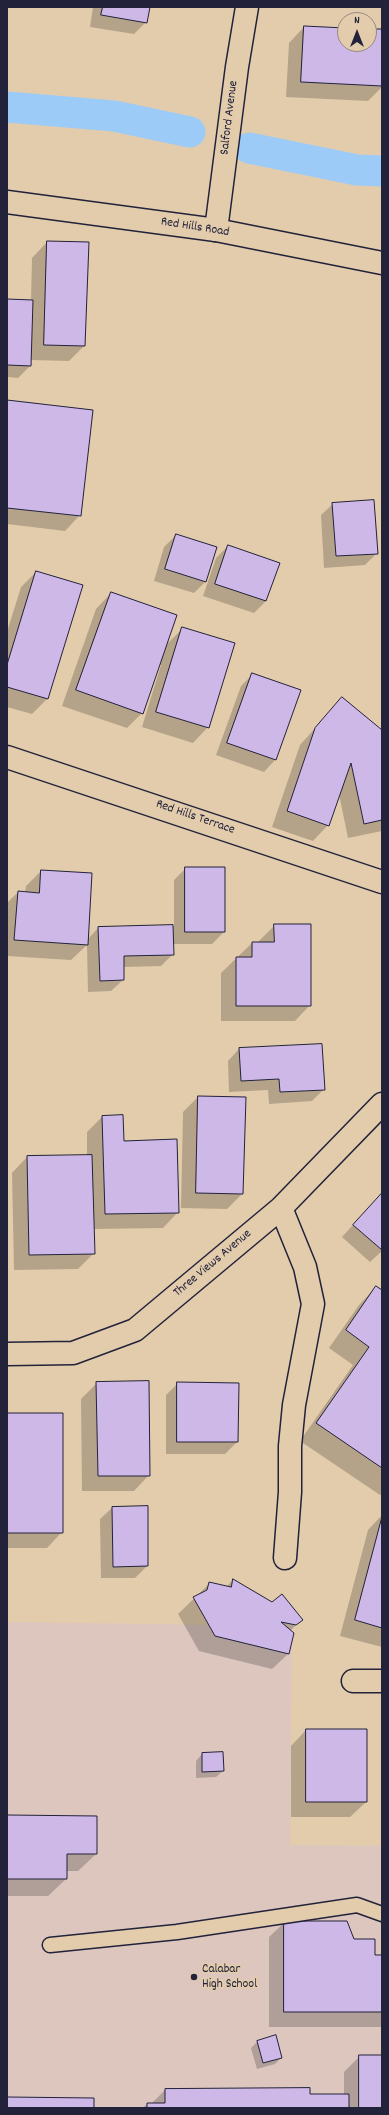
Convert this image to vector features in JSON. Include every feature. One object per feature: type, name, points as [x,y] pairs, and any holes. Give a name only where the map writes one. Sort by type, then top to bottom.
[{"type":"street","name":"Salford Avenue","points":[[216,230],[236,74],[247,7]]},
{"type":"street","name":"Red Hills Road","points":[[7,202],[216,230],[382,263]]},
{"type":"street","name":"Red Hills Terrace","points":[[7,757],[156,805],[382,882]]},
{"type":"street","name":"Three Views Avenue","points":[[7,1354],[73,1353],[135,1330],[281,1208],[382,1104]]},
{"type":"street","points":[[281,1208],[305,1267],[313,1304],[294,1406],[290,1446],[290,1492],[285,1558]]},
{"type":"street","points":[[353,1681],[382,1681]]},
{"type":"lane","points":[[50,1946],[177,1932],[358,1905],[382,1914]]},
{"type":"shaded area","name":"Calabar High School","points":[[7,1622],[292,1626],[290,1845],[382,1846],[382,2108],[7,2108]]},
{"type":"building","points":[[103,7],[150,7],[147,23],[101,15]]},
{"type":"building","points":[[304,26],[337,28],[337,52],[377,52],[377,29],[382,29],[382,86],[301,82]]},
{"type":"building","points":[[47,241],[89,242],[85,346],[44,345]]},
{"type":"building","points":[[7,299],[33,300],[31,366],[7,365]]},
{"type":"building","points":[[7,400],[93,410],[81,516],[7,508]]},
{"type":"building","points":[[374,500],[378,554],[336,556],[332,503]]},
{"type":"building","points":[[176,534],[217,547],[206,582],[165,569]]},
{"type":"building","points":[[228,545],[280,563],[266,601],[215,584]]},
{"type":"building","points":[[36,571],[83,585],[48,699],[7,687],[7,665]]},
{"type":"building","points":[[111,592],[177,615],[143,714],[76,690]]},
{"type":"building","points":[[182,627],[235,643],[209,728],[156,712]]},
{"type":"building","points":[[252,673],[301,690],[276,760],[227,743]]},
{"type":"building","points":[[342,697],[382,730],[382,820],[364,824],[351,763],[329,826],[287,811],[315,728]]},
{"type":"building","points":[[185,867],[225,867],[225,932],[185,932]]},
{"type":"building","points":[[41,870],[92,873],[88,945],[14,940],[18,891],[39,893]]},
{"type":"building","points":[[274,924],[311,924],[311,1006],[236,1006],[236,957],[252,957],[252,942],[274,942]]},
{"type":"building","points":[[173,925],[174,955],[124,956],[124,980],[100,981],[98,927]]},
{"type":"building","points":[[322,1044],[325,1090],[280,1092],[279,1079],[241,1081],[239,1048]]},
{"type":"building","points":[[198,1096],[246,1097],[243,1194],[196,1193]]},
{"type":"building","points":[[123,1115],[124,1141],[177,1139],[179,1213],[105,1214],[102,1116]]},
{"type":"building","points":[[92,1155],[95,1254],[29,1255],[27,1156]]},
{"type":"building","points":[[382,1193],[382,1250],[353,1225]]},
{"type":"building","points":[[376,1286],[382,1290],[382,1468],[316,1423],[369,1347],[346,1330]]},
{"type":"building","points":[[149,1381],[150,1476],[98,1476],[96,1382]]},
{"type":"building","points":[[177,1382],[239,1383],[238,1442],[177,1442]]},
{"type":"building","points":[[7,1413],[63,1413],[63,1533],[7,1533]]},
{"type":"building","points":[[148,1506],[148,1566],[113,1567],[112,1507]]},
{"type":"building","points":[[382,1517],[382,1628],[355,1620]]},
{"type":"building","points":[[233,1579],[272,1602],[282,1594],[303,1620],[296,1625],[281,1622],[294,1633],[289,1654],[215,1636],[193,1597],[207,1590],[209,1582],[231,1587]]},
{"type":"building","points":[[306,1729],[367,1729],[367,1802],[306,1802]]},
{"type":"building","points":[[223,1752],[224,1771],[202,1772],[202,1753]]},
{"type":"building","points":[[7,1815],[97,1816],[97,1854],[67,1854],[67,1879],[7,1879]]},
{"type":"building","points":[[284,1921],[347,1921],[354,1939],[375,1939],[375,1955],[382,1955],[382,2012],[284,2012]]},
{"type":"building","points":[[276,2035],[282,2058],[263,2063],[257,2041]]},
{"type":"building","points":[[359,2055],[382,2055],[382,2108],[359,2108]]},
{"type":"building","points":[[310,2088],[310,2094],[349,2094],[349,2108],[147,2108],[147,2103],[165,2103],[165,2089]]},
{"type":"building","points":[[7,2097],[94,2098],[94,2108],[7,2108]]},
{"type":"waterway","points":[[7,107],[114,116],[190,132]]},
{"type":"waterway","points":[[249,148],[357,170],[382,171]]},
{"type":"place","name":"Calabar High School","points":[[194,1977]]}]
